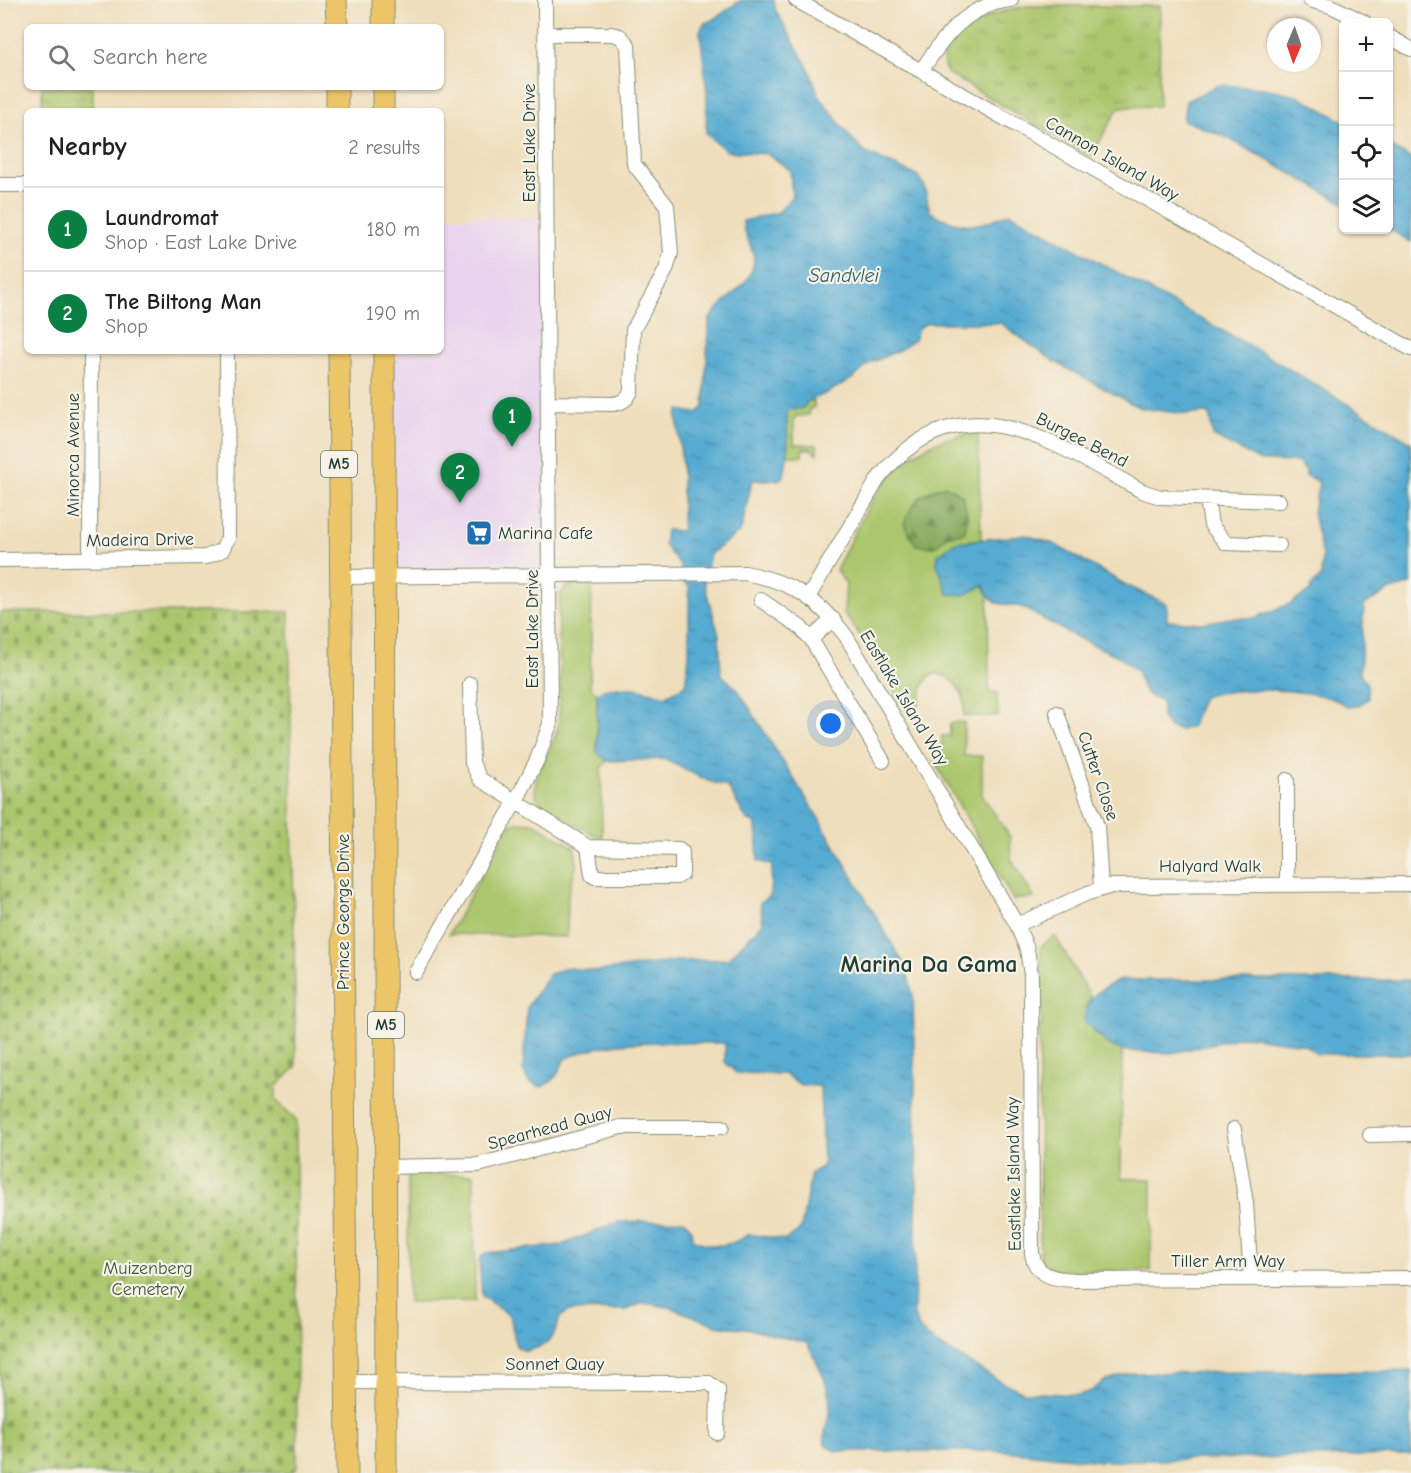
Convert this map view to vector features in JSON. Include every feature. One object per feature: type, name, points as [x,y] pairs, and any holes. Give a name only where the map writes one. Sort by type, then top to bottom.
[{"type":"main road","points":[[336,0],[336,24]]},
{"type":"main road","points":[[383,0],[383,24]]},
{"type":"main road","points":[[337,90],[337,108]]},
{"type":"main road","points":[[383,90],[383,108]]},
{"type":"main road","name":"Prince George Drive","points":[[339,354],[347,1473]]},
{"type":"main road","name":"M5","points":[[384,354],[386,1473]]},
{"type":"street","name":"East Lake Drive","points":[[417,972],[516,801],[537,760],[550,724],[545,0]]},
{"type":"street","name":"Cannon Island Way","points":[[796,0],[1411,349]]},
{"type":"street","points":[[921,71],[949,31],[962,20],[988,5],[1011,0]]},
{"type":"street","points":[[1310,0],[1331,6],[1356,18]]},
{"type":"street","points":[[546,34],[611,34],[625,39],[628,45],[634,164],[667,206],[671,253],[666,270],[633,330],[631,391],[628,396],[620,403],[612,404],[548,403]]},
{"type":"street","points":[[1393,38],[1411,49]]},
{"type":"street","points":[[0,185],[24,184]]},
{"type":"street","name":"Minorca Avenue","points":[[90,559],[91,354]]},
{"type":"street","name":"Madeira Drive","points":[[0,560],[206,557],[218,553],[228,538],[227,354]]},
{"type":"street","name":"Burgee Bend","points":[[809,597],[884,470],[909,447],[937,431],[953,426],[978,422],[1016,428],[1046,440],[1151,495],[1279,501]]},
{"type":"street","points":[[1207,499],[1210,525],[1224,541],[1232,544],[1279,545]]},
{"type":"street","name":"Eastlake Island Way","points":[[340,577],[718,573],[769,578],[809,597],[833,619],[846,636],[1017,925],[1027,949],[1031,975],[1032,1254],[1035,1264],[1046,1275]]},
{"type":"street","points":[[761,600],[800,627],[811,639],[883,760]]},
{"type":"street","points":[[811,639],[833,619]]},
{"type":"street","points":[[470,684],[475,770],[483,782],[588,847],[680,849],[682,874],[677,878],[595,877],[592,875],[588,847]]},
{"type":"street","name":"Cutter Close","points":[[1057,713],[1097,826],[1101,887]]},
{"type":"street","points":[[1287,780],[1287,884]]},
{"type":"street","name":"Halyard Walk","points":[[1017,925],[1101,887],[1411,884]]},
{"type":"street","name":"Spearhead Quay","points":[[387,1167],[478,1165],[621,1127],[722,1126]]},
{"type":"street","points":[[1234,1129],[1246,1203],[1251,1279]]},
{"type":"street","points":[[1370,1135],[1411,1134]]},
{"type":"street","name":"Tiller Arm Way","points":[[1046,1275],[1056,1279],[1075,1280],[1411,1278]]},
{"type":"street","name":"Sonnet Quay","points":[[345,1382],[709,1383],[718,1390],[717,1434]]},
{"type":"shaded area","points":[[444,217],[547,217],[549,574],[384,576],[384,354],[444,354]]},
{"type":"green space","points":[[1027,6],[1160,6],[1159,106],[1119,107],[1091,157],[947,73],[943,59],[947,46],[956,35],[985,18]]},
{"type":"green space","points":[[42,90],[93,90],[93,107],[42,108]]},
{"type":"green space","points":[[814,400],[814,408],[809,409],[809,415],[796,416],[794,419],[794,444],[817,445],[817,454],[813,449],[802,449],[802,456],[790,456],[786,411],[802,408],[807,401]]},
{"type":"green space","points":[[978,432],[981,539],[956,542],[938,555],[965,595],[984,585],[988,595],[989,692],[997,692],[998,716],[964,716],[964,701],[961,692],[948,678],[937,674],[932,675],[925,682],[918,707],[907,711],[872,652],[844,613],[846,584],[836,570],[865,512],[890,477],[905,461],[922,449],[942,440]]},
{"type":"green space","points":[[945,485],[962,495],[968,517],[964,533],[948,535],[934,547],[916,545],[904,524],[919,498]]},
{"type":"green space","points":[[592,583],[590,687],[597,693],[597,752],[607,761],[601,768],[602,837],[594,835],[546,807],[537,798],[535,791],[535,783],[556,734],[559,717],[560,595],[567,586]]},
{"type":"green space","name":"Muizenberg Cemetery","points":[[0,612],[289,612],[296,1067],[276,1087],[276,1100],[296,1120],[297,1468],[291,1473],[0,1473]]},
{"type":"green space","points":[[964,722],[964,756],[982,756],[982,795],[1010,837],[1011,858],[1034,898],[1014,901],[934,761],[941,757],[942,736],[950,736],[950,723]]},
{"type":"green space","points":[[516,822],[534,823],[574,847],[577,863],[568,894],[567,937],[449,934],[508,827]]},
{"type":"green space","points":[[1055,936],[1091,998],[1085,1008],[1093,1032],[1122,1051],[1121,1178],[1152,1179],[1151,1271],[1058,1271],[1046,1266],[1040,1257],[1039,1026],[1042,1025],[1040,960],[1042,945]]},
{"type":"green space","points":[[474,1174],[475,1301],[408,1302],[408,1175]]},
{"type":"water","name":"Sandvlei","points":[[741,0],[774,0],[775,9],[809,69],[819,96],[864,152],[918,176],[924,185],[930,212],[943,219],[965,224],[980,224],[1010,213],[1257,350],[1411,442],[1411,584],[1389,591],[1364,605],[1360,674],[1367,684],[1368,699],[1358,706],[1348,707],[1336,700],[1299,692],[1235,691],[1203,697],[1191,727],[1181,730],[1168,727],[1162,717],[1162,700],[1152,697],[1145,691],[1138,672],[1120,657],[1074,636],[1022,607],[997,603],[988,595],[984,585],[965,595],[948,594],[937,564],[938,555],[956,542],[1026,535],[1054,544],[1128,586],[1167,604],[1167,621],[1202,623],[1231,618],[1255,618],[1292,603],[1312,590],[1310,587],[1321,577],[1322,555],[1313,513],[1319,482],[1306,476],[1306,471],[1298,462],[1261,461],[1213,436],[1209,413],[1186,414],[1140,408],[1055,362],[1000,323],[927,323],[918,328],[915,339],[899,350],[870,363],[855,377],[808,401],[803,408],[787,411],[788,452],[784,476],[778,480],[752,480],[741,531],[710,554],[704,583],[719,635],[721,674],[738,690],[819,819],[906,968],[913,995],[917,1181],[914,1316],[920,1330],[936,1343],[999,1381],[1024,1392],[1079,1395],[1093,1390],[1104,1381],[1129,1373],[1411,1371],[1411,1455],[1100,1461],[1006,1451],[836,1451],[825,1444],[829,1396],[824,1378],[807,1343],[745,1328],[719,1326],[669,1307],[643,1303],[626,1310],[569,1311],[560,1317],[555,1331],[544,1344],[525,1351],[516,1346],[510,1316],[482,1296],[479,1260],[485,1253],[562,1245],[618,1222],[684,1220],[691,1228],[693,1239],[714,1245],[735,1242],[749,1234],[785,1240],[801,1229],[811,1173],[823,1166],[820,1086],[801,1085],[784,1074],[736,1073],[725,1062],[725,1043],[643,1043],[601,1047],[581,1052],[564,1060],[556,1076],[541,1087],[529,1082],[523,1071],[527,1007],[549,974],[566,968],[599,971],[678,961],[728,959],[763,923],[760,903],[770,895],[772,865],[758,861],[756,824],[747,820],[727,786],[708,781],[664,759],[607,761],[597,752],[597,693],[605,689],[622,687],[666,696],[685,685],[689,656],[689,586],[683,581],[680,565],[664,545],[666,530],[682,531],[682,466],[677,416],[679,410],[697,413],[704,407],[709,321],[719,307],[740,288],[753,266],[752,249],[743,221],[779,212],[792,196],[790,170],[768,154],[727,151],[706,134],[707,93],[700,31],[704,23],[713,20]]},
{"type":"water","points":[[1218,85],[1264,88],[1297,95],[1339,119],[1339,201],[1228,138],[1183,120],[1186,101]]},
{"type":"water","points":[[1393,148],[1411,158],[1411,242],[1393,231]]},
{"type":"water","points":[[1120,980],[1411,980],[1411,1054],[1317,1054],[1303,1044],[1246,1036],[1172,1053],[1122,1051],[1107,1044],[1084,1021],[1087,1006],[1095,995]]},
{"type":"place","name":"Laundromat","points":[[512,447]]},
{"type":"place","name":"The Biltong Man","points":[[460,503]]},
{"type":"place","name":"Marina Cafe","points":[[479,533]]},
{"type":"district","name":"Marina Da Gama","points":[[929,964]]}]
